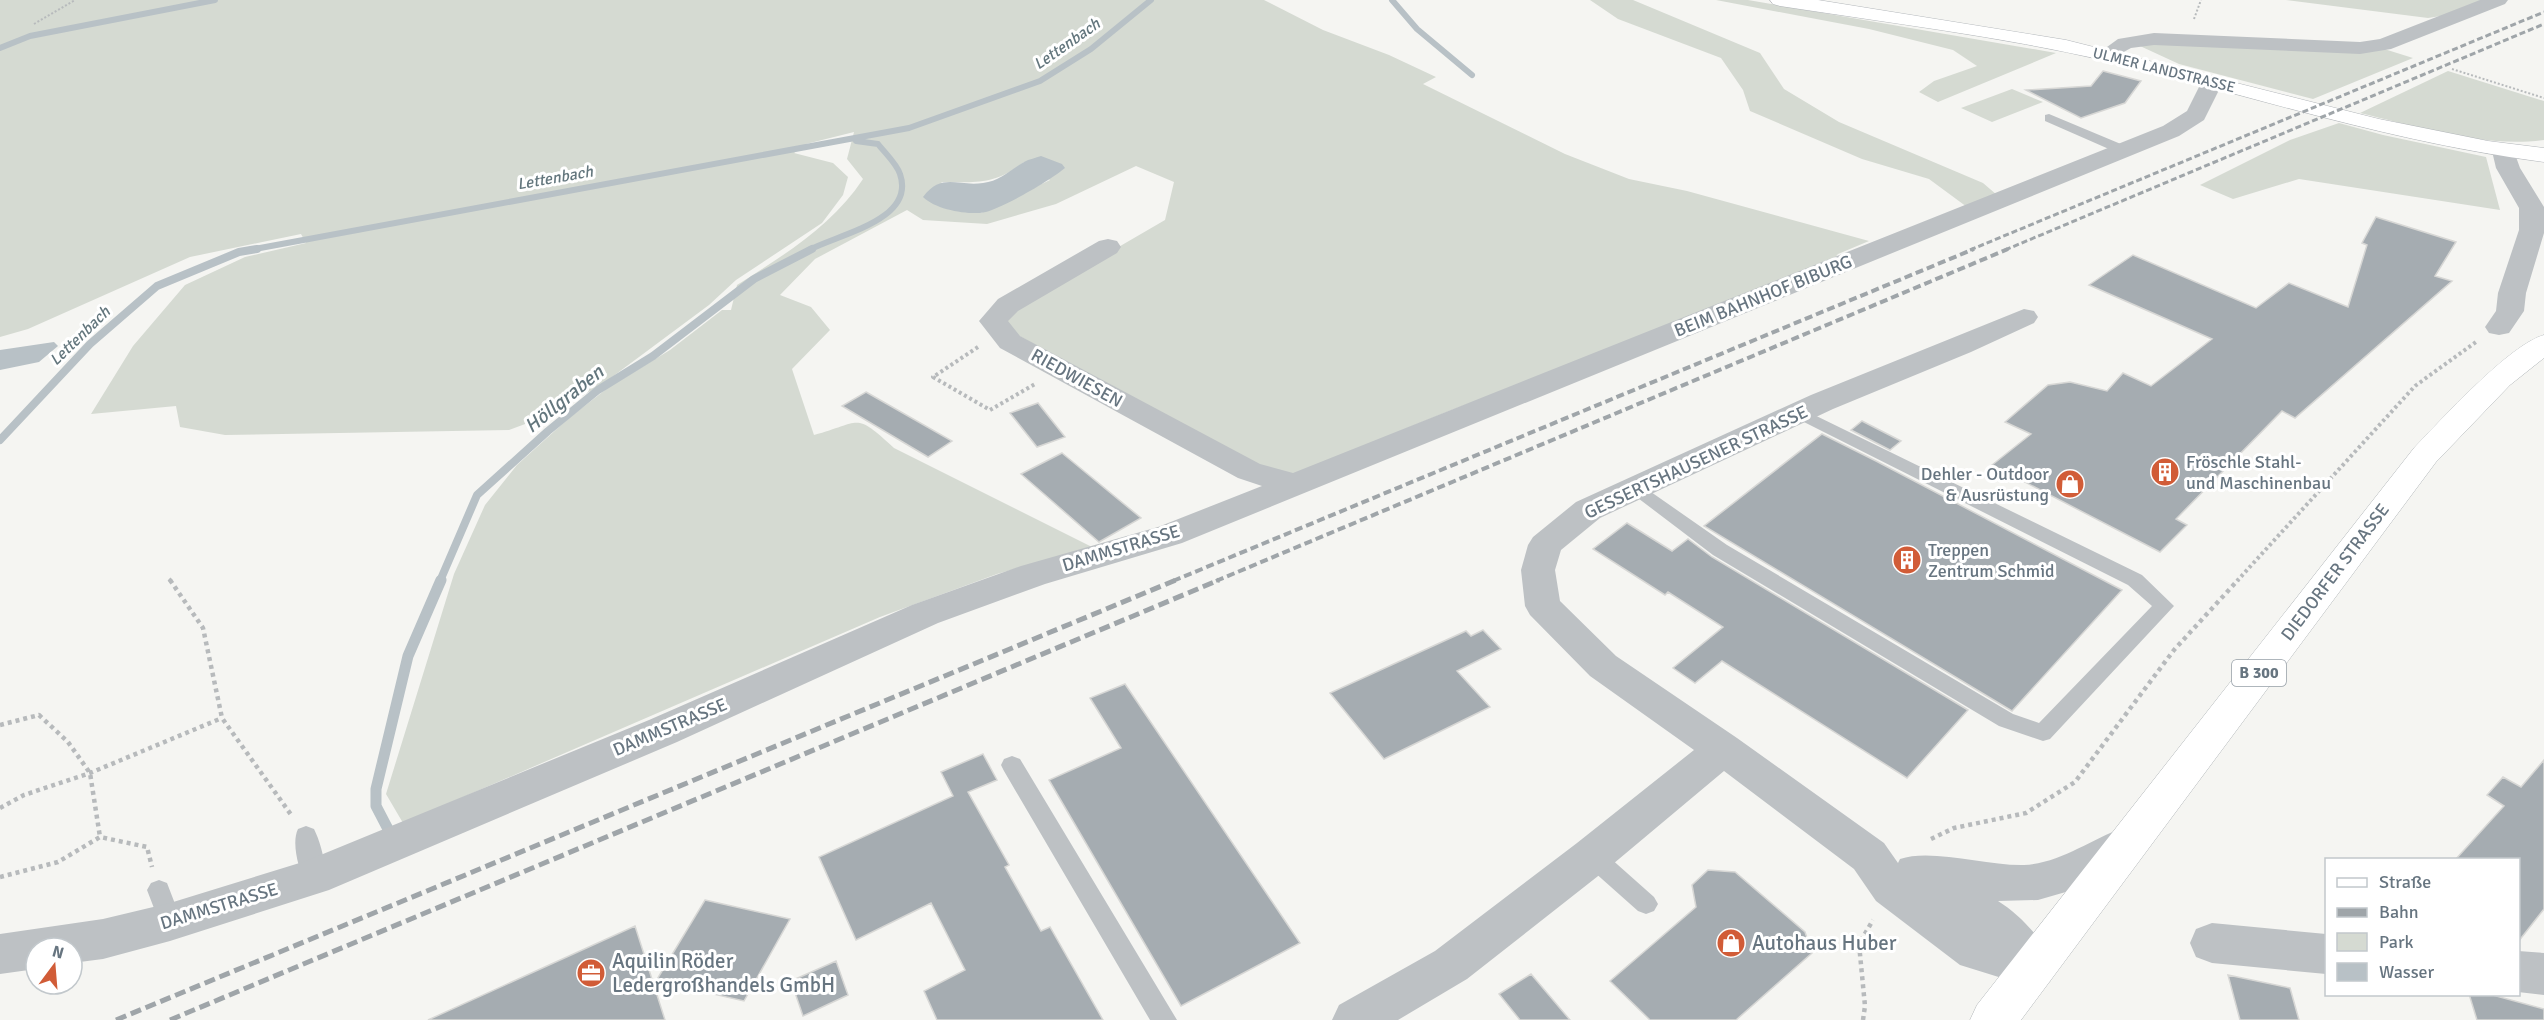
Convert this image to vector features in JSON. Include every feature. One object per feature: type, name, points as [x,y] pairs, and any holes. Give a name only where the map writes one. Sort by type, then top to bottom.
[{"type":"main road","name":"ULMER LANDSTRASSE","points":[[1780,0],[2025,38],[2107,55],[2431,140],[2544,155]]},
{"type":"main road","name":"DIEDORFER STRASSE","points":[[1993,1020],[2425,455],[2500,379],[2544,344]]},
{"type":"street","points":[[2107,55],[2125,43],[2154,39],[2360,48],[2376,46],[2498,0]]},
{"type":"street","name":"BEIM BAHNHOF BIBURG","points":[[1293,484],[2186,123],[2201,107],[2212,82]]},
{"type":"street","points":[[2499,327],[2510,311],[2512,293],[2532,230],[2532,208],[2508,168],[2504,151]]},
{"type":"street","name":"RIEDWIESEN","points":[[1108,248],[1008,306],[993,321],[1011,342],[1186,438],[1249,471],[1293,484]]},
{"type":"street","name":"GESSERTSHAUSENER STRASSE","points":[[2024,317],[1800,412],[1588,510],[1545,545],[1538,570],[1543,606],[1603,666],[1896,871],[1976,951],[2034,968]]},
{"type":"street","name":"DAMMSTRASSE","points":[[84,942],[103,939],[165,906],[314,877],[663,730],[926,614],[1033,575],[1170,535],[1293,484]]},
{"type":"street","points":[[1355,1020],[1451,965],[1592,856],[1723,749]]},
{"type":"street","name":"GESSERTSHAUSENER STRASSE","points":[[1896,871],[1969,880],[2038,882],[2085,868],[2129,842]]},
{"type":"street","points":[[2212,943],[2325,954]]},
{"type":"street","points":[[0,954],[24,951]]},
{"type":"street","points":[[2520,971],[2544,974]]},
{"type":"lane","points":[[2049,117],[2123,150]]},
{"type":"lane","points":[[1635,489],[1720,550],[2006,720],[2043,733],[2164,606],[2135,580],[1800,412]]},
{"type":"lane","points":[[1012,765],[1164,1020]]},
{"type":"lane","points":[[306,836],[314,877]]},
{"type":"lane","points":[[1592,856],[1646,904]]},
{"type":"path","points":[[34,24],[75,0]]},
{"type":"path","points":[[2452,69],[2544,98]]},
{"type":"path","points":[[1863,1020],[1865,1006],[1859,945],[1896,871],[1921,844],[1929,840],[1954,828],[2025,813],[2076,782],[2174,650],[2415,386],[2460,352],[2499,327]]},
{"type":"path","points":[[981,346],[933,377],[990,410],[1039,381],[1029,375]]},
{"type":"path","points":[[169,579],[202,628],[222,718],[306,836]]},
{"type":"path","points":[[0,725],[39,715],[68,742],[90,773],[100,837]]},
{"type":"path","points":[[0,808],[24,795],[90,773],[222,718]]},
{"type":"path","points":[[0,877],[58,862],[100,837],[147,847],[165,906]]},
{"type":"green space","points":[[0,0],[1264,0],[1323,30],[1389,55],[1436,77],[1423,84],[1565,154],[1629,179],[1687,191],[1869,241],[1838,254],[1827,267],[1449,411],[1295,474],[1272,470],[1206,442],[1009,330],[1006,318],[1024,302],[1165,220],[1174,182],[1136,166],[1056,204],[987,224],[923,220],[907,210],[815,259],[780,295],[811,307],[830,330],[792,369],[814,435],[850,424],[864,424],[894,448],[1092,547],[997,574],[880,617],[403,823],[386,794],[454,574],[485,505],[517,465],[569,418],[609,387],[670,350],[722,310],[731,310],[737,285],[806,238],[837,211],[863,179],[847,159],[854,132],[806,144],[794,153],[833,163],[848,177],[843,195],[822,223],[736,280],[709,305],[604,383],[552,414],[509,430],[225,435],[180,427],[176,406],[91,414],[133,346],[185,285],[245,257],[306,243],[301,234],[190,257],[28,329],[0,337]],"holes":[[[1024,162],[1050,180],[981,213],[941,182],[985,181],[1003,175]]]},
{"type":"green space","points":[[1590,0],[1633,0],[1760,53],[1784,89],[1839,122],[1983,183],[1997,195],[1967,207],[1929,179],[1862,159],[1750,111],[1743,90],[1721,58],[1618,19]]},
{"type":"green space","points":[[1716,0],[1748,0],[2056,53],[1938,102],[1919,92],[1934,81],[1977,66],[1953,50],[1869,29]]},
{"type":"green space","points":[[2286,0],[2482,0],[2441,16],[2428,18]]},
{"type":"green space","points":[[2162,42],[2381,48],[2413,58],[2313,99],[2179,64],[2140,46]]},
{"type":"green space","points":[[2448,71],[2544,101],[2544,140],[2521,142],[2475,139],[2360,113]]},
{"type":"green space","points":[[2012,89],[2043,102],[1992,122],[1961,108]]},
{"type":"green space","points":[[2339,123],[2486,157],[2500,210],[2299,179],[2233,199],[2200,185],[2290,140]]},
{"type":"water","points":[[1041,156],[1062,164],[1065,168],[1024,195],[988,211],[958,212],[935,205],[923,197],[930,189],[944,183],[974,184],[995,180],[1026,161]]},
{"type":"water","points":[[54,342],[58,346],[39,362],[0,370],[0,350]]},
{"type":"building","points":[[2103,71],[2141,81],[2125,103],[2081,118],[2026,90],[2091,86]]},
{"type":"building","points":[[2376,217],[2456,242],[2435,276],[2452,281],[2295,418],[2282,411],[2176,519],[2187,525],[2160,552],[1992,465],[2031,434],[2005,422],[2048,385],[2070,382],[2107,391],[2123,373],[2151,386],[2212,339],[2089,285],[2133,255],[2256,308],[2289,283],[2348,307],[2367,245],[2362,243]]},
{"type":"building","points":[[866,392],[952,441],[928,457],[842,406]]},
{"type":"building","points":[[1038,403],[1065,437],[1037,447],[1010,413]]},
{"type":"building","points":[[1862,421],[1901,441],[1890,450],[1851,430]]},
{"type":"building","name":"Treppen Zentrum Schmid","points":[[1822,434],[2122,590],[2012,711],[1704,526]]},
{"type":"building","points":[[1062,453],[1141,518],[1099,542],[1021,474]]},
{"type":"building","points":[[1627,523],[1672,551],[1688,539],[1712,557],[1968,710],[1907,778],[1722,661],[1695,683],[1673,668],[1723,627],[1668,592],[1665,595],[1593,549]]},
{"type":"building","points":[[1483,630],[1501,649],[1457,671],[1490,707],[1384,759],[1330,693],[1466,631],[1471,636]]},
{"type":"building","points":[[1125,684],[1300,943],[1181,1006],[1049,780],[1121,748],[1090,698]]},
{"type":"building","points":[[983,754],[997,780],[968,792],[1009,865],[1005,867],[1041,931],[1050,927],[1103,1020],[937,1020],[924,991],[965,970],[931,903],[856,940],[819,857],[953,796],[941,772]]},
{"type":"building","points":[[2544,760],[2544,909],[2520,939],[2520,858],[2457,858],[2504,806],[2487,795],[2503,777],[2521,787]]},
{"type":"building","name":"Autohaus Huber","points":[[1708,870],[1735,872],[1805,932],[1812,953],[1736,1020],[1650,1020],[1610,981],[1696,907],[1692,885]]},
{"type":"building","points":[[705,900],[790,919],[744,1001],[656,981]]},
{"type":"building","name":"Aquilin Röder Ledergroßhandels GmbH","points":[[635,926],[665,1020],[428,1020]]},
{"type":"building","points":[[836,961],[848,995],[803,1016],[791,981]]},
{"type":"building","points":[[1531,974],[1570,1020],[1520,1020],[1499,994]]},
{"type":"building","points":[[2228,975],[2290,988],[2299,1020],[2240,1020]]},
{"type":"building","points":[[2470,996],[2496,996],[2544,1009],[2544,1020],[2477,1020]]},
{"type":"waterway","name":"Lettenbach","points":[[0,48],[30,36],[215,0]]},
{"type":"waterway","name":"Lettenbach","points":[[249,250],[909,128],[1040,81],[1091,49],[1151,0]]},
{"type":"waterway","points":[[1392,0],[1417,29],[1472,75]]},
{"type":"waterway","name":"Höllgraben","points":[[809,250],[872,223],[897,203],[902,190],[900,174],[896,166],[878,144],[856,141]]},
{"type":"waterway","name":"Lettenbach","points":[[0,440],[90,344],[157,286],[239,252],[257,249]]},
{"type":"waterway","name":"Höllgraben","points":[[440,581],[477,495],[548,431],[598,390],[653,356],[754,279],[812,249]]},
{"type":"waterway","name":"Höllgraben","points":[[389,831],[376,806],[376,789],[408,656],[441,580]]},
{"type":"railway","points":[[1970,250],[2544,12]]},
{"type":"railway","points":[[2005,250],[2544,24]]},
{"type":"railway","points":[[1173,581],[1974,249]]},
{"type":"railway","points":[[1216,581],[2008,249]]},
{"type":"railway","points":[[116,1020],[1176,580]]},
{"type":"railway","points":[[170,1020],[1219,580]]},
{"type":"place","name":"Fröschle Stahl- und Maschinenbau","points":[[2165,472]]},
{"type":"place","name":"Dehler - Outdoor & Ausrüstung","points":[[2070,484]]},
{"type":"place","name":"Treppen Zentrum Schmid","points":[[1907,560]]},
{"type":"place","name":"Autohaus Huber","points":[[1731,943]]},
{"type":"place","name":"Aquilin Röder Ledergroßhandels GmbH","points":[[591,973]]}]
